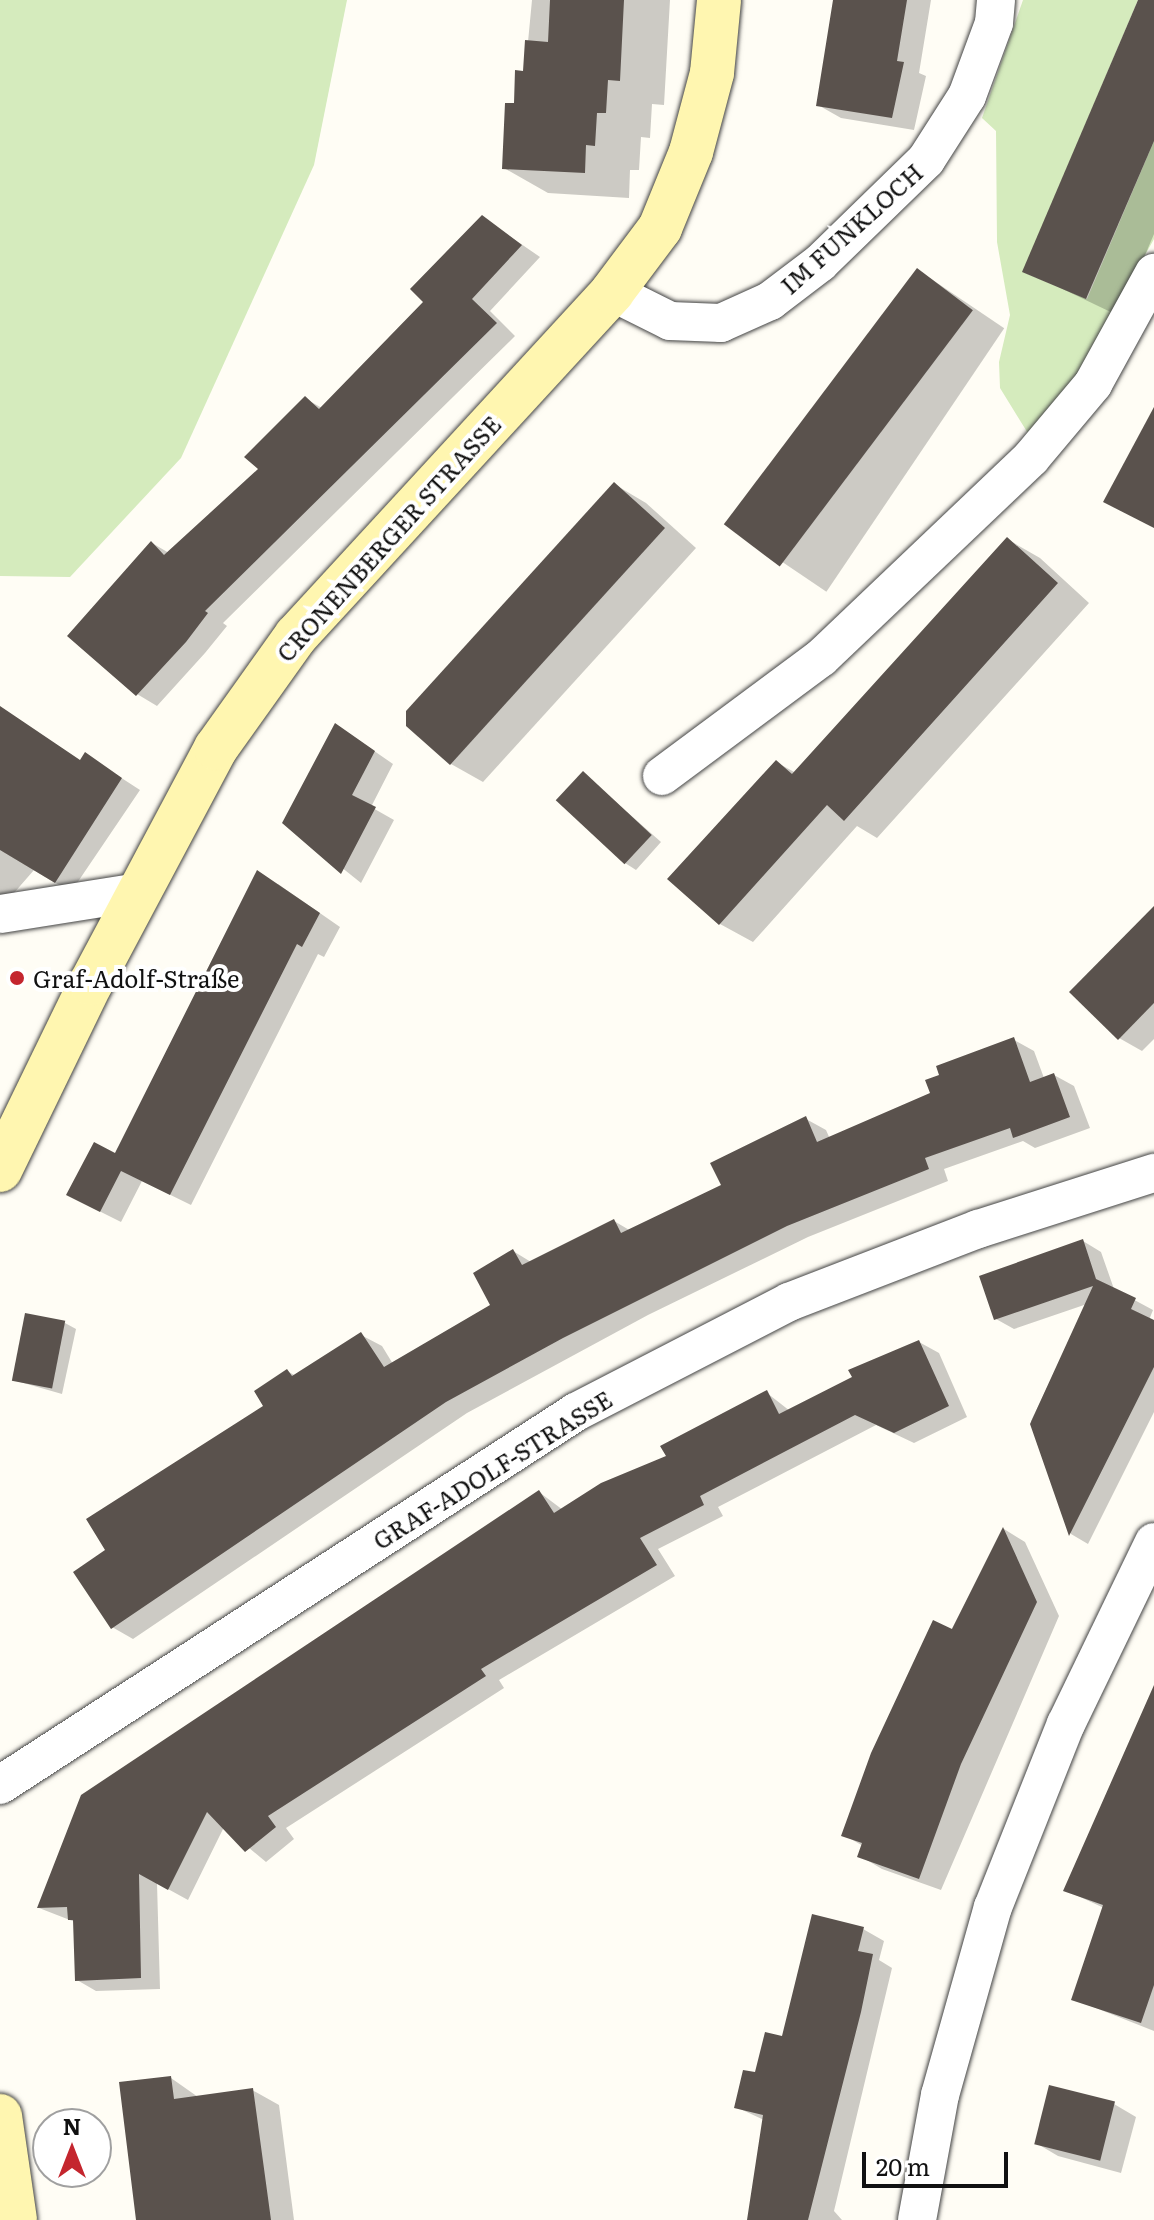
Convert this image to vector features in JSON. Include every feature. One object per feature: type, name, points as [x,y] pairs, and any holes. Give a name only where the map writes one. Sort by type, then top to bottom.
[{"type":"main road","name":"CRONENBERGER STRASSE","points":[[0,1170],[139,892],[216,748],[296,636],[612,292],[660,228],[691,152],[712,73],[719,0]]},
{"type":"main road","points":[[0,2116],[15,2220]]},
{"type":"street","name":"IM FUNKLOCH","points":[[612,292],[670,321],[721,323],[770,301],[820,263],[926,160],[967,96],[994,23],[996,0]]},
{"type":"street","points":[[662,776],[821,658],[1031,458],[1093,384],[1154,273]]},
{"type":"street","points":[[0,914],[139,892]]},
{"type":"street","name":"GRAF-ADOLF-STRASSE","points":[[0,1785],[576,1412],[789,1302],[978,1229],[1154,1173]]},
{"type":"street","points":[[917,2220],[940,2095],[993,1907],[1066,1724],[1154,1542]]},
{"type":"green space","points":[[0,0],[347,0],[314,165],[181,458],[70,577],[0,576]]},
{"type":"green space","points":[[1023,0],[1138,0],[1023,272],[1087,299],[1154,141],[1154,239],[1079,373],[1029,435],[1000,388],[999,362],[1010,315],[997,242],[996,131],[982,118]]},
{"type":"building","points":[[550,0],[624,0],[620,81],[608,80],[606,113],[597,113],[595,146],[586,145],[585,173],[502,169],[505,103],[514,103],[515,70],[523,71],[525,40],[548,42]]},
{"type":"building","points":[[833,0],[907,0],[897,61],[904,62],[892,118],[816,106]]},
{"type":"building","points":[[1138,0],[1154,0],[1154,141],[1086,299],[1022,272]]},
{"type":"building","points":[[482,215],[522,245],[472,299],[497,323],[205,611],[208,613],[186,642],[136,696],[67,636],[151,541],[164,555],[258,469],[244,457],[305,396],[319,409],[423,302],[410,289]]},
{"type":"building","points":[[917,268],[973,310],[780,566],[724,524]]},
{"type":"building","points":[[1154,407],[1154,528],[1103,502]]},
{"type":"building","points":[[614,482],[665,528],[450,765],[406,726],[406,711]]},
{"type":"building","points":[[1007,537],[1058,583],[844,821],[827,805],[719,925],[667,879],[776,760],[792,774]]},
{"type":"building","points":[[0,706],[80,760],[85,752],[122,778],[55,883],[0,850]]},
{"type":"building","points":[[335,723],[375,751],[352,795],[376,807],[341,874],[282,823]]},
{"type":"building","points":[[583,771],[652,835],[624,864],[556,800]]},
{"type":"building","points":[[257,870],[320,913],[302,947],[297,944],[170,1195],[121,1171],[100,1212],[66,1195],[94,1142],[115,1153]]},
{"type":"building","points":[[1154,906],[1154,1003],[1118,1040],[1069,992]]},
{"type":"building","points":[[1014,1037],[1030,1082],[1054,1073],[1070,1117],[1013,1138],[1010,1128],[925,1158],[929,1169],[787,1226],[563,1338],[446,1402],[111,1629],[73,1572],[105,1550],[86,1519],[263,1406],[254,1391],[287,1369],[292,1376],[361,1332],[384,1367],[490,1305],[473,1273],[513,1249],[522,1265],[614,1219],[621,1233],[721,1185],[710,1163],[806,1116],[817,1142],[930,1093],[925,1080],[939,1075],[936,1066]]},
{"type":"building","points":[[1083,1239],[1096,1279],[1136,1298],[1131,1309],[1154,1320],[1154,1367],[1069,1536],[1030,1424],[1093,1286],[994,1320],[979,1276]]},
{"type":"building","points":[[25,1313],[65,1321],[52,1389],[12,1381]]},
{"type":"building","points":[[919,1340],[949,1406],[894,1433],[855,1415],[700,1496],[704,1505],[640,1538],[657,1565],[481,1669],[486,1676],[268,1816],[276,1827],[245,1852],[207,1812],[168,1890],[139,1874],[141,1978],[75,1981],[73,1920],[68,1920],[67,1907],[37,1908],[81,1795],[539,1490],[554,1513],[601,1483],[666,1456],[660,1446],[767,1390],[779,1414],[852,1377],[848,1370]]},
{"type":"building","points":[[1003,1527],[1037,1602],[961,1764],[919,1879],[857,1857],[862,1843],[841,1836],[871,1753],[933,1620],[952,1629]]},
{"type":"building","points":[[1154,1685],[1154,1985],[1141,2023],[1071,2000],[1103,1905],[1063,1891]]},
{"type":"building","points":[[812,1914],[864,1927],[858,1951],[873,1954],[861,2012],[808,2220],[747,2220],[763,2115],[734,2108],[743,2070],[755,2072],[765,2032],[782,2036]]},
{"type":"building","points":[[171,2076],[174,2099],[253,2088],[271,2220],[136,2220],[119,2082]]},
{"type":"building","points":[[1049,2085],[1115,2101],[1100,2161],[1034,2144]]},
{"type":"place","name":"Graf-Adolf-Straße","points":[[17,978]]}]
